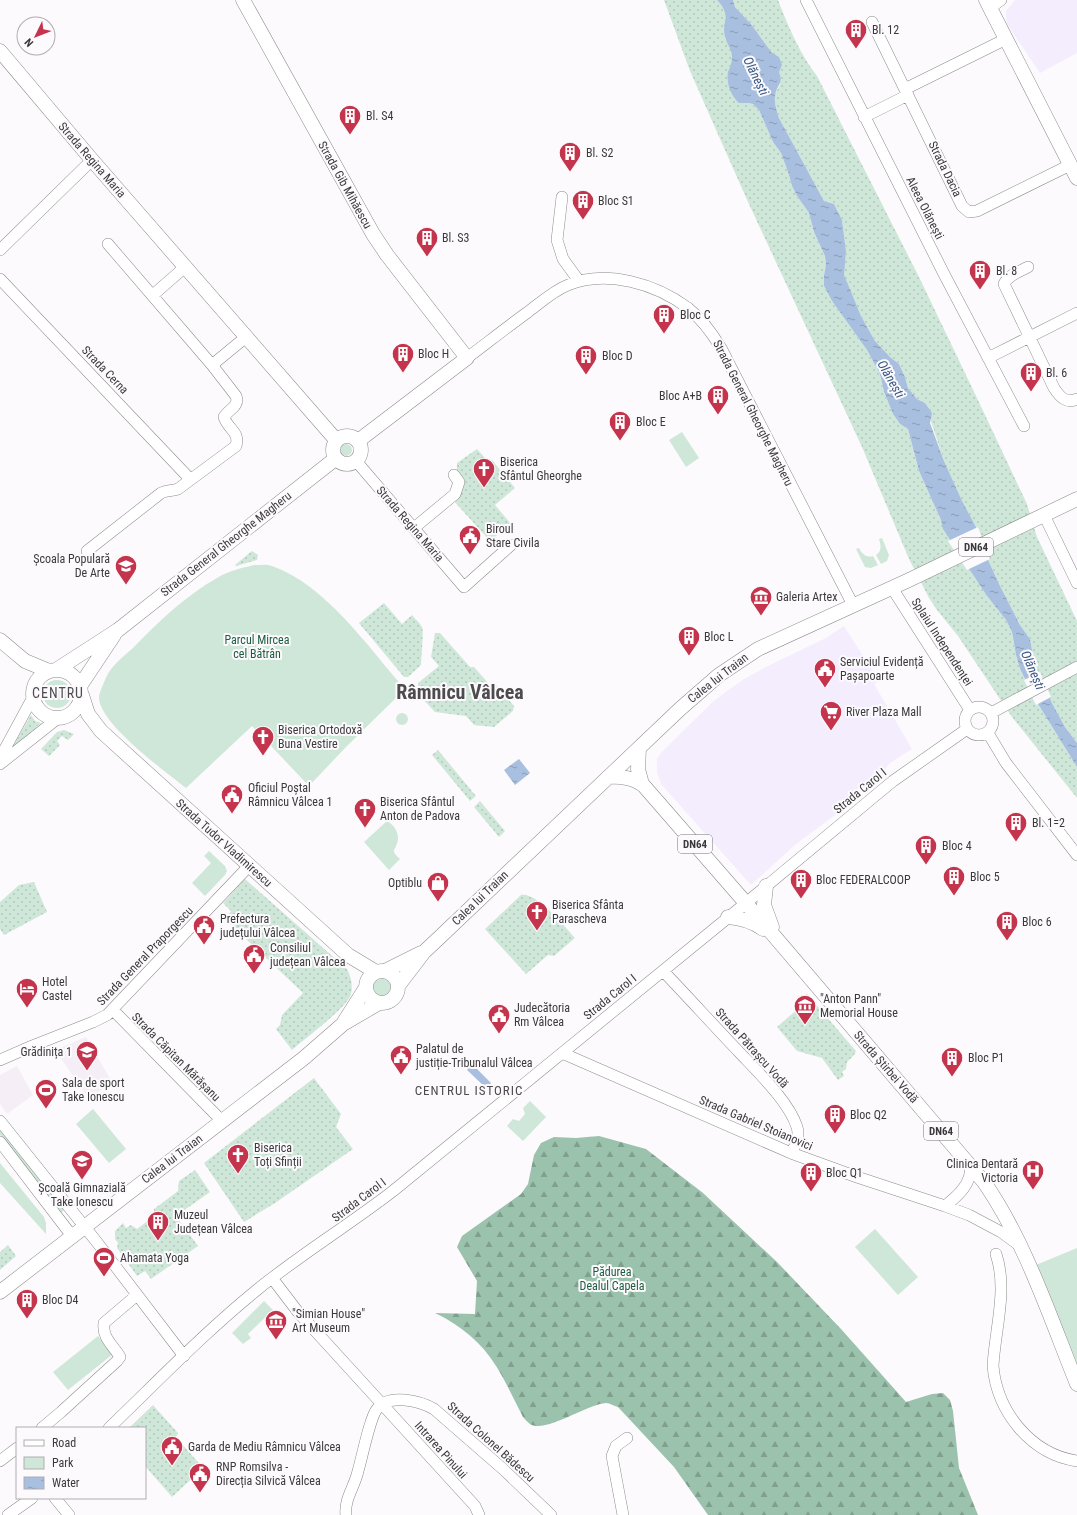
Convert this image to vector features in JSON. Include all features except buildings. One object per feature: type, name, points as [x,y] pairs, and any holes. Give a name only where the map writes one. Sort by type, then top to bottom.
[{"type":"main road","name":"Strada Gib Mihăescu","points":[[243,0],[373,234],[387,255],[467,358]]},
{"type":"main road","points":[[992,3],[1006,39],[1077,178]]},
{"type":"main road","name":"Strada Regina Maria","points":[[0,52],[336,440]]},
{"type":"main road","name":"Strada General Gheorghe Magheru","points":[[358,441],[467,358]]},
{"type":"main road","points":[[348,435],[352,436],[358,441],[361,450],[359,458],[356,461],[347,464],[339,462],[335,459],[332,451],[336,440],[340,437],[348,435]]},
{"type":"main road","name":"Strada General Gheorghe Magheru","points":[[53,670],[118,630],[335,459]]},
{"type":"main road","name":"Calea lui Traian","points":[[398,986],[424,952],[695,695],[734,664],[764,646],[892,588],[1077,499]]},
{"type":"main road","name":"Strada General Gheorghe Magheru","points":[[81,691],[118,630]]},
{"type":"main road","points":[[0,640],[17,656],[34,666],[64,671],[71,674],[77,680],[81,691],[78,708],[63,717],[50,718],[38,710],[33,691],[17,656]]},
{"type":"main road","points":[[33,691],[43,674],[53,670]]},
{"type":"main road","name":"Strada Tudor Vladimirescu","points":[[81,691],[88,714],[101,731],[348,955],[380,971]]},
{"type":"main road","name":"Strada Tudor Vladimirescu","points":[[63,717],[83,722],[101,731]]},
{"type":"main road","points":[[639,748],[638,769],[642,784]]},
{"type":"main road","points":[[608,777],[620,777],[642,784]]},
{"type":"main road","name":"Strada Știrbei Vodă","points":[[642,784],[971,1166],[993,1196],[1020,1246],[1077,1384]]},
{"type":"main road","points":[[766,886],[764,905],[777,939]]},
{"type":"main road","points":[[728,917],[740,917],[748,920],[777,939]]},
{"type":"main road","name":"Calea lui Traian","points":[[380,971],[424,952]]},
{"type":"main road","name":"Strada Tudor Vladimirescu","points":[[348,955],[365,986]]},
{"type":"main road","points":[[380,971],[394,976],[398,986],[396,995],[393,999],[384,1003],[379,1003],[370,998],[365,986],[369,976],[380,971]]},
{"type":"main road","name":"Calea lui Traian","points":[[343,1024],[365,986]]},
{"type":"main road","name":"Calea lui Traian","points":[[0,1292],[304,1058],[343,1024],[379,1003]]},
{"type":"street","name":"Aleea Olănești","points":[[806,0],[944,274],[1024,426]]},
{"type":"street","name":"Strada Dacia","points":[[872,22],[962,206],[969,212],[977,211],[1070,165]]},
{"type":"street","points":[[864,117],[907,92],[1006,39]]},
{"type":"street","points":[[0,250],[92,160]]},
{"type":"street","points":[[562,197],[557,240],[563,259],[579,281]]},
{"type":"street","points":[[87,551],[162,493],[167,490],[172,491],[178,489],[236,446],[238,440],[237,435],[224,417],[236,405],[238,401],[236,396],[212,365],[108,244]]},
{"type":"street","points":[[152,294],[185,267]]},
{"type":"street","points":[[1028,267],[1006,279],[1004,284],[1054,388],[1060,397],[1066,401],[1077,399]]},
{"type":"street","name":"Strada Cerna","points":[[0,279],[190,479]]},
{"type":"street","name":"Strada General Gheorghe Magheru","points":[[467,358],[557,291],[579,281],[591,279],[626,281],[649,287],[669,296],[689,309],[704,324],[721,348],[853,605]]},
{"type":"street","points":[[988,358],[1077,313]]},
{"type":"street","points":[[212,365],[246,337]]},
{"type":"street","name":"Strada Regina Maria","points":[[356,461],[464,587],[511,545]]},
{"type":"street","points":[[414,528],[454,494],[459,482],[454,475]]},
{"type":"street","points":[[1044,515],[1077,583]]},
{"type":"street","name":"Splaiul Independenței","points":[[892,588],[970,710]]},
{"type":"street","points":[[991,713],[1077,667]]},
{"type":"street","points":[[0,758],[33,691]]},
{"type":"street","points":[[979,707],[984,708],[991,713],[994,722],[988,733],[979,736],[970,733],[967,730],[964,721],[970,710],[979,707]]},
{"type":"street","points":[[0,764],[63,717]]},
{"type":"street","name":"Strada Carol I","points":[[110,1427],[228,1314],[272,1278],[365,1213],[393,1191],[746,903],[893,780],[967,730]]},
{"type":"street","points":[[988,733],[1006,764],[1077,855]]},
{"type":"street","name":"Strada General Praporgescu","points":[[0,1060],[93,1022],[113,1010],[249,866]]},
{"type":"street","name":"Strada Pătrașcu Vodă","points":[[663,970],[762,1077],[786,1107],[798,1128],[798,1140],[791,1153]]},
{"type":"street","name":"Strada Căpitan Mărășanu","points":[[113,1010],[222,1121]]},
{"type":"street","name":"Strada Gabriel Stoianovici","points":[[562,1053],[791,1153],[857,1177],[945,1206],[987,1224],[1020,1246]]},
{"type":"street","points":[[0,1121],[184,1356]]},
{"type":"street","points":[[0,1142],[72,1236]]},
{"type":"street","points":[[945,1206],[966,1186],[971,1174],[971,1166]]},
{"type":"street","points":[[996,1254],[999,1263],[1001,1286],[993,1366],[994,1378],[1003,1404],[1018,1427],[1044,1450],[1066,1459],[1077,1461]]},
{"type":"street","name":"Intrarea Pinului","points":[[272,1278],[298,1312],[475,1506],[479,1515]]},
{"type":"street","points":[[43,1427],[118,1361],[120,1357],[105,1337],[103,1331],[104,1324],[137,1295]]},
{"type":"street","name":"Strada Colonel Bădescu","points":[[382,1404],[402,1400],[412,1400],[423,1403],[434,1409],[498,1464],[551,1515]]},
{"type":"street","points":[[346,1515],[347,1501],[357,1476],[374,1412],[382,1404]]},
{"type":"street","points":[[623,1515],[612,1456],[616,1446],[627,1438]]},
{"type":"street","points":[[0,1461],[16,1449]]},
{"type":"street","points":[[8,1515],[31,1499]]},
{"type":"street","points":[[56,1499],[69,1515]]},
{"type":"shaded area","points":[[1015,0],[1077,0],[1077,53],[1040,73],[1007,24],[1006,11]]},
{"type":"shaded area","points":[[844,626],[879,681],[874,684],[912,749],[890,763],[879,777],[846,807],[796,844],[751,885],[661,784],[657,772],[657,759],[660,754],[686,728],[715,700],[727,691],[744,679],[824,639]]},
{"type":"shaded area","name":"Grădinița 1","points":[[86,1037],[112,1082],[89,1099],[55,1050]]},
{"type":"shaded area","points":[[17,1066],[33,1095],[7,1114],[0,1104],[0,1075]]},
{"type":"green space","points":[[664,0],[717,0],[724,8],[726,14],[725,39],[731,47],[732,57],[732,65],[729,70],[739,103],[753,104],[759,110],[773,142],[781,153],[792,186],[809,213],[814,232],[825,256],[826,265],[824,286],[832,301],[867,350],[880,374],[884,392],[893,414],[900,424],[908,429],[919,471],[944,529],[987,596],[1006,620],[1012,632],[1020,669],[1038,704],[1077,767],[1077,798],[1012,717],[958,636],[929,598],[909,559],[862,447],[748,202],[690,71]]},
{"type":"green space","points":[[733,0],[778,0],[795,40],[817,76],[919,277],[1027,504],[1037,537],[1077,621],[1077,743],[1065,727],[1035,666],[1030,639],[1020,625],[999,584],[976,527],[962,502],[944,461],[925,403],[917,399],[908,388],[899,364],[875,341],[861,316],[843,275],[846,251],[842,220],[834,204],[824,201],[779,118],[775,103],[775,93],[780,85],[779,72],[772,53],[751,24],[735,7]]},
{"type":"green space","points":[[682,432],[699,458],[686,467],[669,440]]},
{"type":"green space","points":[[348,444],[351,445],[351,455],[344,456],[341,455],[340,448],[341,445]]},
{"type":"green space","points":[[477,449],[486,459],[492,460],[515,488],[495,505],[511,524],[490,541],[453,500],[462,490],[463,480],[457,471],[457,463]]},
{"type":"green space","points":[[882,538],[889,555],[887,561],[881,564],[876,555],[880,548],[879,539]]},
{"type":"green space","points":[[859,548],[864,555],[873,556],[878,565],[871,568],[865,567],[856,549]]},
{"type":"green space","points":[[252,551],[258,555],[257,560],[235,565]]},
{"type":"green space","name":"Parcul Mircea cel Bătrân","points":[[254,565],[272,566],[292,575],[310,587],[328,602],[361,636],[404,688],[403,691],[309,786],[252,726],[186,788],[149,759],[109,720],[102,708],[99,697],[100,692],[114,665],[183,601],[205,585],[226,573]]},
{"type":"green space","points":[[384,603],[402,624],[412,615],[423,630],[421,665],[408,677],[404,677],[359,623]]},
{"type":"green space","points":[[435,633],[440,633],[470,667],[474,667],[490,685],[496,685],[514,706],[513,711],[494,727],[474,725],[466,716],[435,712],[418,694],[418,683],[439,666],[431,657]]},
{"type":"green space","points":[[57,680],[67,684],[71,694],[67,704],[57,708],[47,704],[43,694],[47,684]]},
{"type":"green space","points":[[400,713],[404,713],[408,719],[404,725],[400,725],[396,721],[396,717]]},
{"type":"green space","points":[[31,715],[35,721],[41,723],[11,750]]},
{"type":"green space","points":[[64,730],[74,734],[68,740],[62,736],[57,741],[60,745],[49,756],[41,749],[57,732]]},
{"type":"green space","points":[[438,750],[476,796],[470,801],[432,755]]},
{"type":"green space","points":[[480,801],[505,831],[499,837],[474,807]]},
{"type":"green space","points":[[387,821],[395,828],[397,832],[398,839],[394,852],[400,859],[389,870],[364,842]]},
{"type":"green space","points":[[209,851],[225,866],[227,871],[205,896],[192,883],[211,863],[204,856]]},
{"type":"green space","points":[[245,879],[347,969],[351,978],[352,991],[348,1000],[334,1015],[292,1050],[276,1029],[280,1025],[282,1015],[303,993],[225,919],[231,911],[223,903]]},
{"type":"green space","points":[[34,882],[47,912],[4,935],[0,929],[0,902],[19,885]]},
{"type":"green space","points":[[521,895],[535,899],[542,904],[575,938],[554,956],[548,955],[526,974],[485,929]]},
{"type":"green space","points":[[381,976],[389,979],[392,987],[389,995],[381,998],[373,995],[370,987],[373,979]]},
{"type":"green space","points":[[807,994],[856,1051],[847,1062],[846,1069],[842,1072],[844,1076],[838,1080],[822,1058],[797,1051],[777,1027],[799,1008],[796,1003]]},
{"type":"green space","points":[[314,1078],[341,1114],[336,1127],[353,1149],[275,1203],[244,1222],[204,1163]]},
{"type":"green space","points":[[530,1101],[546,1117],[523,1141],[507,1126],[513,1119],[519,1121],[525,1114],[523,1108]]},
{"type":"green space","points":[[93,1109],[126,1149],[109,1163],[76,1124]]},
{"type":"green space","points":[[0,1127],[64,1210],[61,1213],[0,1135]]},
{"type":"green space","name":"Pădurea Dealul Capela","points":[[599,1136],[646,1149],[703,1193],[777,1262],[841,1329],[906,1402],[932,1394],[943,1393],[950,1400],[953,1411],[959,1468],[978,1515],[708,1515],[674,1467],[618,1407],[606,1403],[588,1408],[556,1422],[537,1426],[530,1424],[523,1417],[500,1373],[487,1353],[474,1339],[451,1322],[435,1313],[475,1314],[477,1281],[457,1247],[462,1236],[521,1194],[528,1184],[534,1155],[541,1143],[554,1137],[576,1138]]},
{"type":"green space","points":[[271,1146],[277,1152],[277,1161],[272,1165],[269,1147]]},
{"type":"green space","points":[[0,1163],[44,1217],[46,1223],[46,1234],[0,1183]]},
{"type":"green space","points":[[195,1170],[210,1192],[176,1216],[198,1246],[151,1279],[145,1271],[137,1276],[117,1248],[118,1243],[115,1239],[115,1231],[123,1223],[126,1228],[131,1225],[137,1229],[154,1216],[154,1209],[178,1191],[179,1181]]},
{"type":"green space","points":[[875,1229],[918,1277],[898,1295],[855,1247]]},
{"type":"green space","points":[[8,1245],[16,1256],[0,1270],[0,1252]]},
{"type":"green space","points":[[1077,1248],[1077,1364],[1036,1265]]},
{"type":"green space","points":[[264,1301],[273,1310],[248,1334],[251,1338],[243,1344],[232,1333]]},
{"type":"green space","points":[[98,1336],[113,1354],[68,1390],[53,1372]]},
{"type":"green space","points":[[153,1405],[178,1433],[176,1437],[203,1468],[172,1497],[146,1467],[146,1427],[130,1427]]},
{"type":"water","name":"Olănești","points":[[717,0],[733,0],[735,7],[751,24],[772,53],[779,57],[782,65],[779,72],[781,80],[775,99],[779,118],[824,201],[834,204],[842,220],[846,251],[844,275],[861,316],[875,341],[899,364],[908,388],[917,399],[925,403],[932,413],[930,423],[944,461],[962,501],[976,527],[999,584],[1020,625],[1030,639],[1035,666],[1052,703],[1065,727],[1077,743],[1077,767],[1038,704],[1020,669],[1012,632],[1006,620],[987,596],[943,529],[941,520],[919,471],[908,429],[900,424],[893,414],[884,392],[880,374],[867,350],[832,301],[824,286],[826,265],[825,256],[814,232],[809,213],[792,186],[781,153],[773,142],[759,110],[753,104],[739,103],[731,93],[728,85],[728,72],[732,57],[724,31],[726,15],[722,6]]},
{"type":"water","points":[[519,759],[530,773],[515,785],[504,770]]},
{"type":"water","points":[[472,1064],[491,1083],[486,1088],[467,1070]]},
{"type":"pier","points":[[978,527],[990,559],[967,570],[948,541]]},
{"type":"pier","points":[[1040,672],[1051,697],[1036,705],[1024,680]]},
{"type":"place","name":"Bl. 12","points":[[856,50]]},
{"type":"place","name":"Bl. S4","points":[[350,136]]},
{"type":"place","name":"Bl. S2","points":[[570,172]]},
{"type":"place","name":"Bloc S1","points":[[583,220]]},
{"type":"place","name":"Bl. S3","points":[[427,258]]},
{"type":"place","name":"Bl. 8","points":[[980,290]]},
{"type":"place","name":"Bloc C","points":[[664,334]]},
{"type":"place","name":"Bloc H","points":[[403,374]]},
{"type":"place","name":"Bloc D","points":[[586,376]]},
{"type":"place","name":"Bl. 6","points":[[1031,392]]},
{"type":"place","name":"Bloc A+B","points":[[718,416]]},
{"type":"place","name":"Bloc E","points":[[620,442]]},
{"type":"place","name":"Biserica Sfântul Gheorghe","points":[[484,488]]},
{"type":"place","name":"Biroul Stare Civila","points":[[470,556]]},
{"type":"place","name":"Școala Populară De Arte","points":[[126,586]]},
{"type":"place","name":"Galeria Artex","points":[[761,616]]},
{"type":"place","name":"Bloc L","points":[[689,656]]},
{"type":"place","name":"Serviciul Evidență Pașapoarte","points":[[825,688]]},
{"type":"place","name":"River Plaza Mall","points":[[831,732]]},
{"type":"place","name":"Biserica Ortodoxă Buna Vestire","points":[[263,756]]},
{"type":"place","name":"Oficiul Poștal Râmnicu Vâlcea 1","points":[[232,814]]},
{"type":"place","name":"Biserica Sfântul Anton de Padova","points":[[365,828]]},
{"type":"place","name":"Bl. 1=2","points":[[1016,842]]},
{"type":"place","name":"Bloc 4","points":[[926,866]]},
{"type":"place","name":"Bloc 5","points":[[954,896]]},
{"type":"place","name":"Bloc FEDERALCOOP","points":[[801,900]]},
{"type":"place","name":"Optiblu","points":[[438,902]]},
{"type":"place","name":"Biserica Sfânta Parascheva","points":[[537,932]]},
{"type":"place","name":"Bloc 6","points":[[1007,942]]},
{"type":"place","name":"Prefectura județului Vâlcea","points":[[204,946]]},
{"type":"place","name":"Consiliul județean Vâlcea","points":[[254,974]]},
{"type":"place","name":"Hotel Castel","points":[[27,1008]]},
{"type":"place","name":"\"Anton Pann\" Memorial House","points":[[805,1026]]},
{"type":"place","name":"Judecătoria Rm Vâlcea","points":[[499,1034]]},
{"type":"place","name":"Grădinița 1","points":[[87,1072]]},
{"type":"place","name":"Palatul de justiție-Tribunalul Vâlcea","points":[[401,1076]]},
{"type":"place","name":"Bloc P1","points":[[952,1078]]},
{"type":"place","name":"Sala de sport Take Ionescu","points":[[46,1110]]},
{"type":"place","name":"Bloc Q2","points":[[835,1134]]},
{"type":"place","name":"Biserica Toți Sfinții","points":[[238,1174]]},
{"type":"place","name":"Școală Gimnazială Take Ionescu","points":[[82,1180]]},
{"type":"place","name":"Clinica Dentară Victoria","points":[[1033,1190]]},
{"type":"place","name":"Bloc Q1","points":[[811,1192]]},
{"type":"place","name":"Muzeul Județean Vâlcea","points":[[158,1242]]},
{"type":"place","name":"Ahamata Yoga","points":[[104,1278]]},
{"type":"place","name":"Bloc D4","points":[[27,1320]]},
{"type":"place","name":"\"Simian House\" Art Museum","points":[[276,1340]]},
{"type":"place","name":"Garda de Mediu Râmnicu Vâlcea","points":[[172,1466]]},
{"type":"place","name":"RNP Romsilva - Direcția Silvică Vâlcea","points":[[200,1494]]},
{"type":"district","name":"Râmnicu Vâlcea","points":[[460,692]]},
{"type":"district","name":"CENTRU","points":[[58,693]]},
{"type":"district","name":"CENTRUL ISTORIC","points":[[469,1090]]}]
